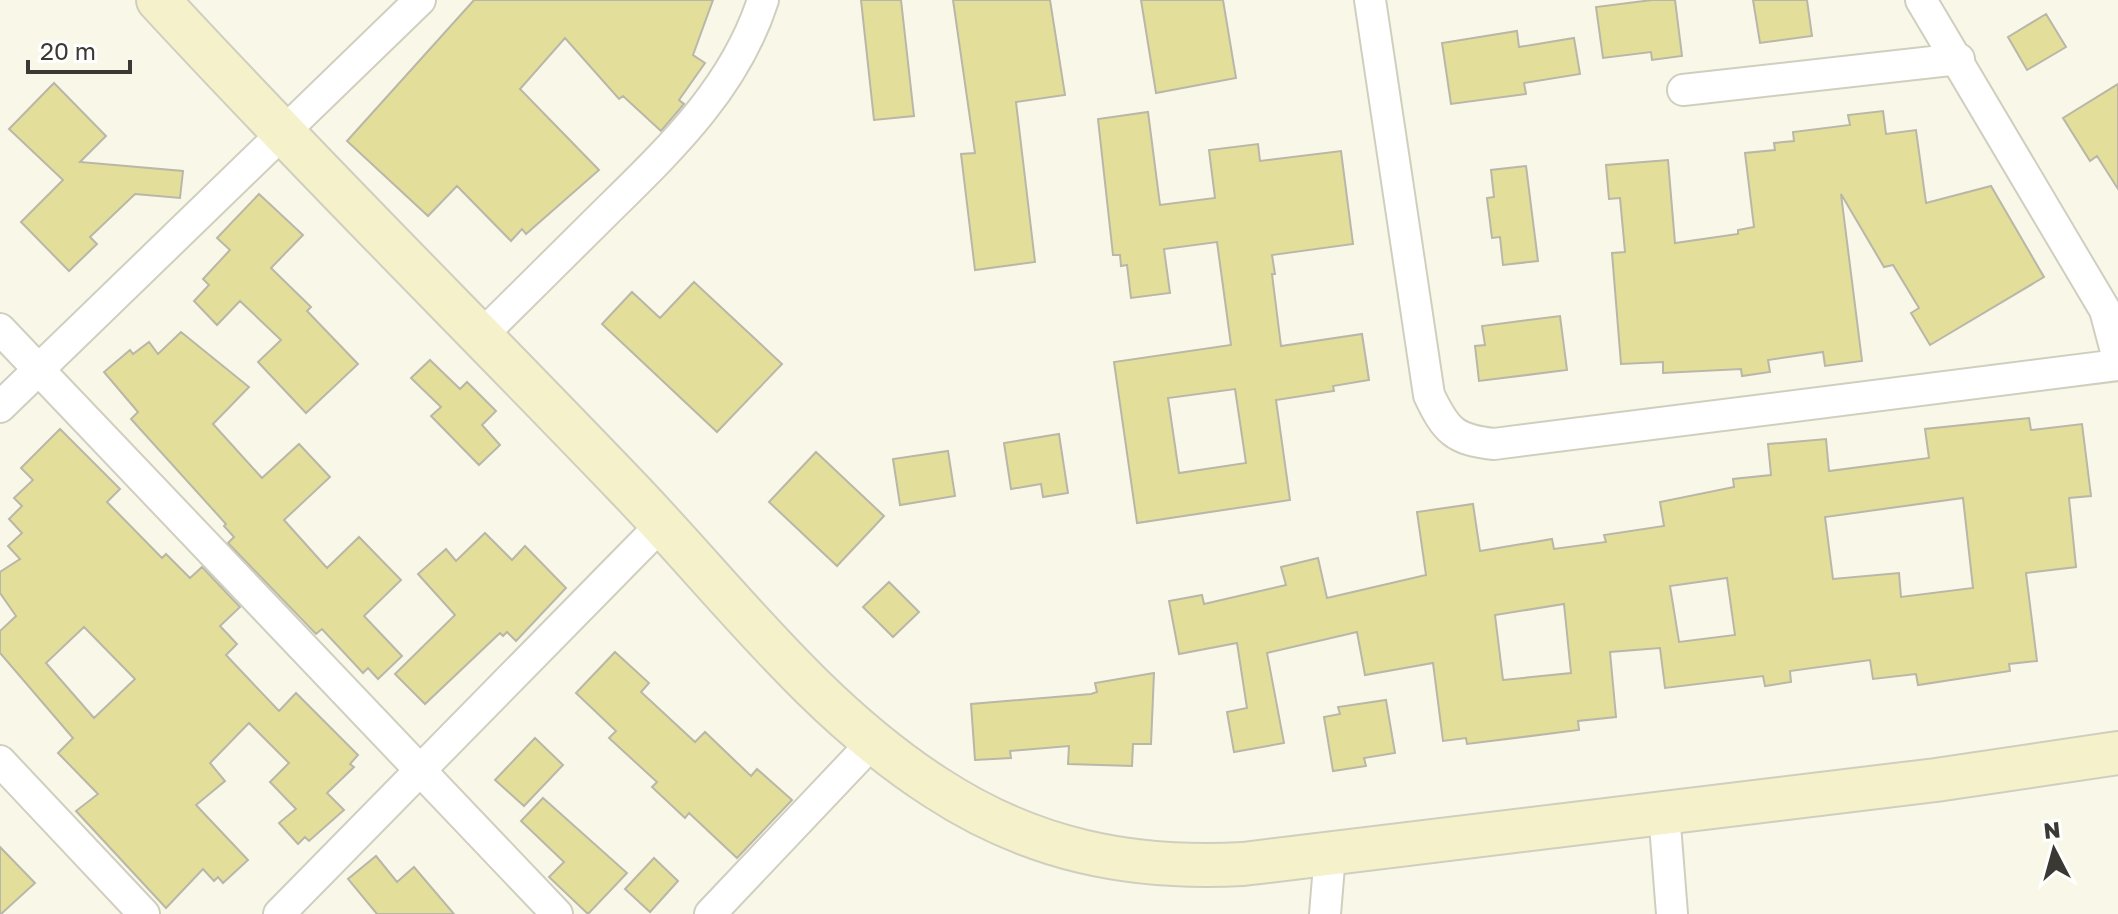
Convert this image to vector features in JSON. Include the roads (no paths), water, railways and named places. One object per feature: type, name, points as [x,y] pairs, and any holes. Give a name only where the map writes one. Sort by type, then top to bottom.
[{"type":"street","points":[[158,0],[282,134],[482,335],[840,716],[872,743],[960,802],[997,822],[1054,845],[1113,859],[1180,868],[1330,854],[1936,780],[2118,753]]},
{"type":"street","points":[[0,407],[420,0]]},
{"type":"street","points":[[482,335],[691,128],[736,64],[763,0]]},
{"type":"street","points":[[1370,0],[1429,395],[1441,420],[1464,441],[1494,444],[2118,362],[2105,310],[1959,59],[1921,0]]},
{"type":"street","points":[[1683,90],[1959,59]]},
{"type":"street","points":[[0,329],[557,914]]},
{"type":"street","points":[[279,914],[662,524]]},
{"type":"street","points":[[710,914],[872,743]]},
{"type":"street","points":[[0,761],[144,914]]},
{"type":"street","points":[[1664,812],[1672,914]]},
{"type":"street","points":[[1325,914],[1330,854]]}]
